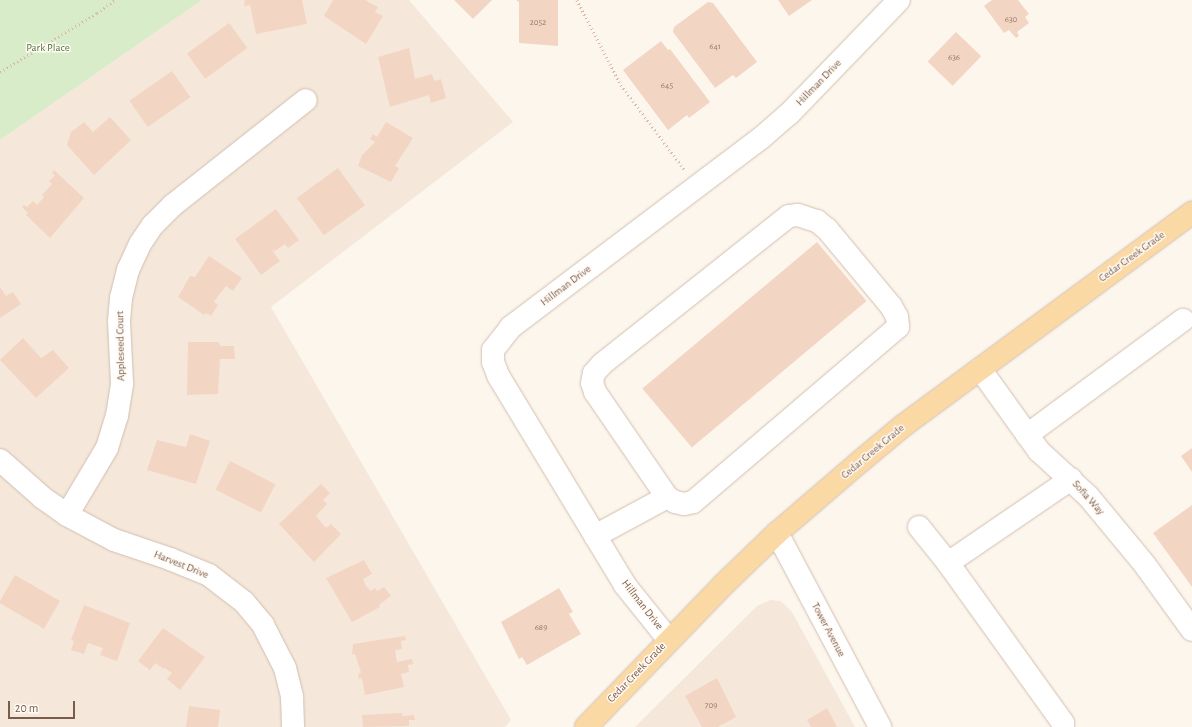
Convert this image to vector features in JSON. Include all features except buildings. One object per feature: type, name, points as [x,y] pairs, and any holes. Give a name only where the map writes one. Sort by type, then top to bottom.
[{"type":"main road","name":"Cedar Creek Grade","points":[[586,727],[669,640],[777,533],[904,425],[1192,213]]},
{"type":"street","name":"Hillman Drive","points":[[669,640],[625,585],[595,536],[498,375],[493,362],[493,350],[510,327],[697,186],[789,114],[899,0]]},
{"type":"street","name":"Appleseed Court","points":[[67,515],[107,448],[117,416],[122,383],[119,321],[121,298],[128,270],[140,244],[153,225],[174,205],[306,100]]},
{"type":"street","points":[[789,216],[804,216],[827,228],[891,306],[898,322],[894,332],[693,502],[684,504],[668,497],[595,392],[592,383],[594,373],[608,360],[789,216]]},
{"type":"street","points":[[1027,435],[1183,320]]},
{"type":"street","name":"Sofia Way","points":[[980,369],[1039,451],[1071,479],[1145,565],[1192,630]]},
{"type":"street","name":"Harvest Drive","points":[[0,460],[43,498],[67,515],[114,540],[170,559],[209,575],[244,602],[263,625],[285,668],[292,697],[293,727]]},
{"type":"street","points":[[948,563],[1071,479]]},
{"type":"street","points":[[595,536],[668,497]]},
{"type":"street","points":[[919,527],[948,563],[1063,723],[1063,727]]},
{"type":"street","name":"Tower Avenue","points":[[777,533],[880,727]]},
{"type":"path","points":[[0,72],[84,22],[115,0]]},
{"type":"path","points":[[576,0],[621,85],[697,186]]},
{"type":"shaded area","points":[[202,0],[409,0],[513,122],[271,307],[511,720],[505,727],[0,727],[0,140]]},
{"type":"shaded area","points":[[771,600],[781,601],[792,612],[855,727],[635,727],[757,606]]},
{"type":"green space","name":"Park Place","points":[[0,0],[202,0],[0,140]]}]
